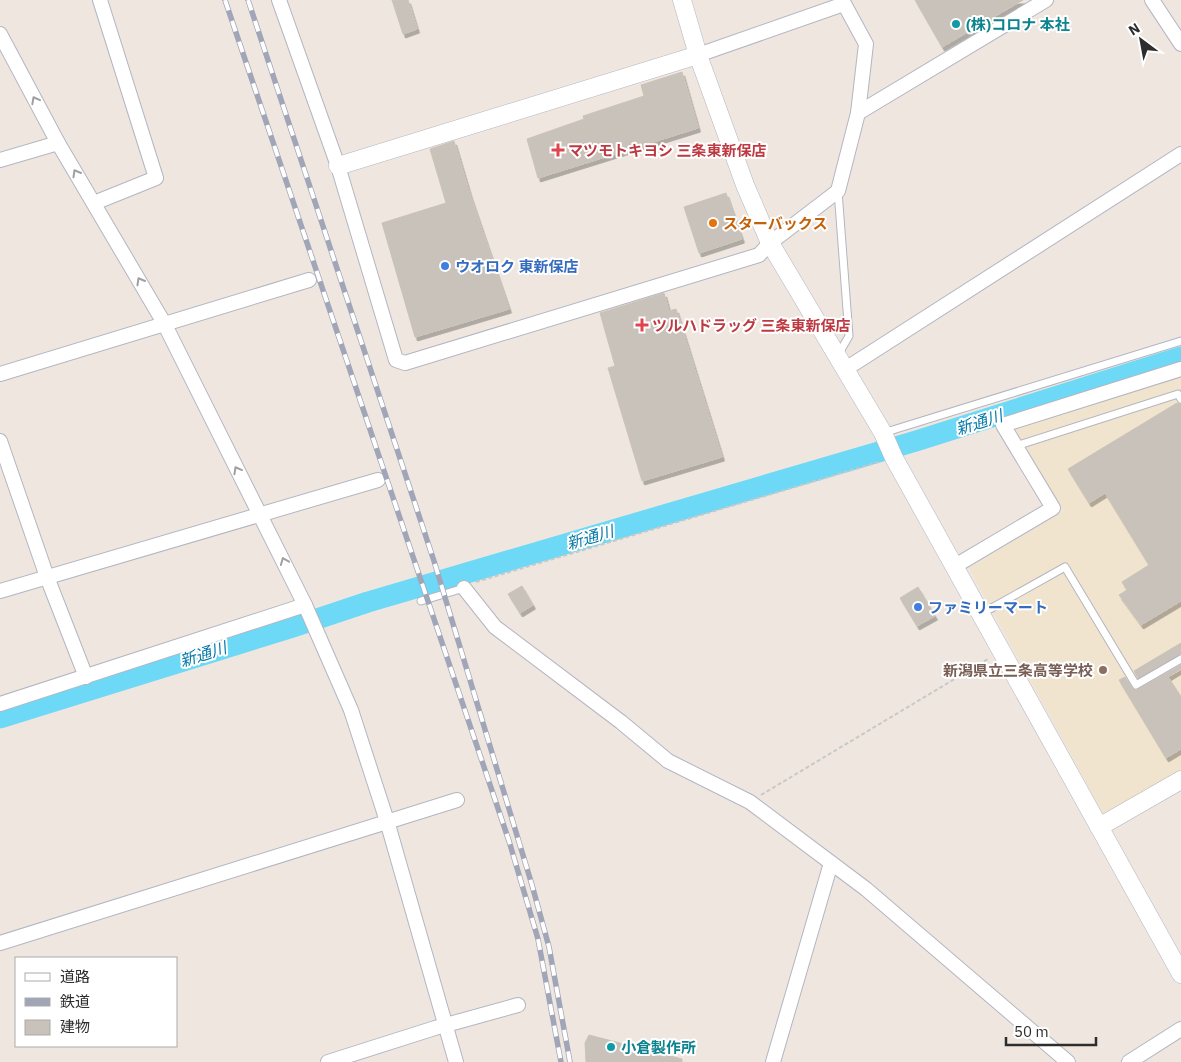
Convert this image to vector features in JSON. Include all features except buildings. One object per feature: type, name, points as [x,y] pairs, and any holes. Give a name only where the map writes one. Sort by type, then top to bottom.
[{"type":"street","points":[[94,203],[156,178],[100,0]]},
{"type":"street","points":[[279,0],[338,166],[396,360],[405,363],[759,255],[770,243],[838,191],[858,113],[866,44],[843,2],[698,55],[338,166]]},
{"type":"street","points":[[682,0],[698,55],[745,185],[770,243],[889,447],[1181,974]]},
{"type":"street","points":[[858,113],[1046,0]]},
{"type":"street","points":[[1152,0],[1181,44]]},
{"type":"street","points":[[0,34],[3,48],[164,324],[230,460],[260,513],[305,605],[351,710],[387,821],[456,1062]]},
{"type":"street","points":[[0,160],[58,143]]},
{"type":"street","points":[[841,364],[1181,154]]},
{"type":"street","points":[[0,374],[309,280]]},
{"type":"street","points":[[955,566],[1053,508],[1003,425],[1181,369]]},
{"type":"street","points":[[0,440],[48,577],[86,677]]},
{"type":"street","points":[[0,591],[260,513],[378,480]]},
{"type":"street","points":[[464,588],[495,627],[621,722],[668,761],[750,802],[866,889],[1068,1062]]},
{"type":"street","points":[[0,704],[305,605]]},
{"type":"street","points":[[1099,827],[1181,780]]},
{"type":"street","points":[[0,943],[457,800]]},
{"type":"street","points":[[773,1062],[830,863]]},
{"type":"street","points":[[328,1062],[518,1006]]},
{"type":"street","points":[[1129,1062],[1181,1028]]},
{"type":"lane","points":[[838,191],[849,336],[841,364]]},
{"type":"lane","points":[[889,447],[1181,341]]},
{"type":"lane","points":[[1016,446],[1178,394],[1181,399]]},
{"type":"lane","points":[[981,614],[1065,567],[1136,685],[1181,659]]},
{"type":"lane","points":[[421,600],[464,588]]},
{"type":"path","points":[[464,588],[493,575],[889,447]]},
{"type":"path","points":[[750,802],[1001,651]]},
{"type":"shaded area","name":"新潟県立三条高等学校","points":[[1181,375],[1181,772],[1105,817],[969,568],[1063,511],[1015,433],[1016,426]]},
{"type":"waterway","name":"新通川","points":[[0,718],[368,602],[916,441],[1181,357]]},
{"type":"railway","points":[[225,0],[509,841],[538,939],[561,1062]]},
{"type":"railway","points":[[248,0],[434,561],[549,947],[570,1062]]},
{"type":"place","name":"(株)コロナ 本社","points":[[956,24]]},
{"type":"place","name":"マツモトキヨシ 三条東新保店","points":[[558,150]]},
{"type":"place","name":"スターバックス","points":[[713,223]]},
{"type":"place","name":"ウオロク 東新保店","points":[[445,266]]},
{"type":"place","name":"ツルハドラッグ 三条東新保店","points":[[642,325]]},
{"type":"place","name":"ファミリーマート","points":[[918,607]]},
{"type":"place","name":"新潟県立三条高等学校","points":[[1103,670]]},
{"type":"place","name":"小倉製作所","points":[[611,1047]]}]
